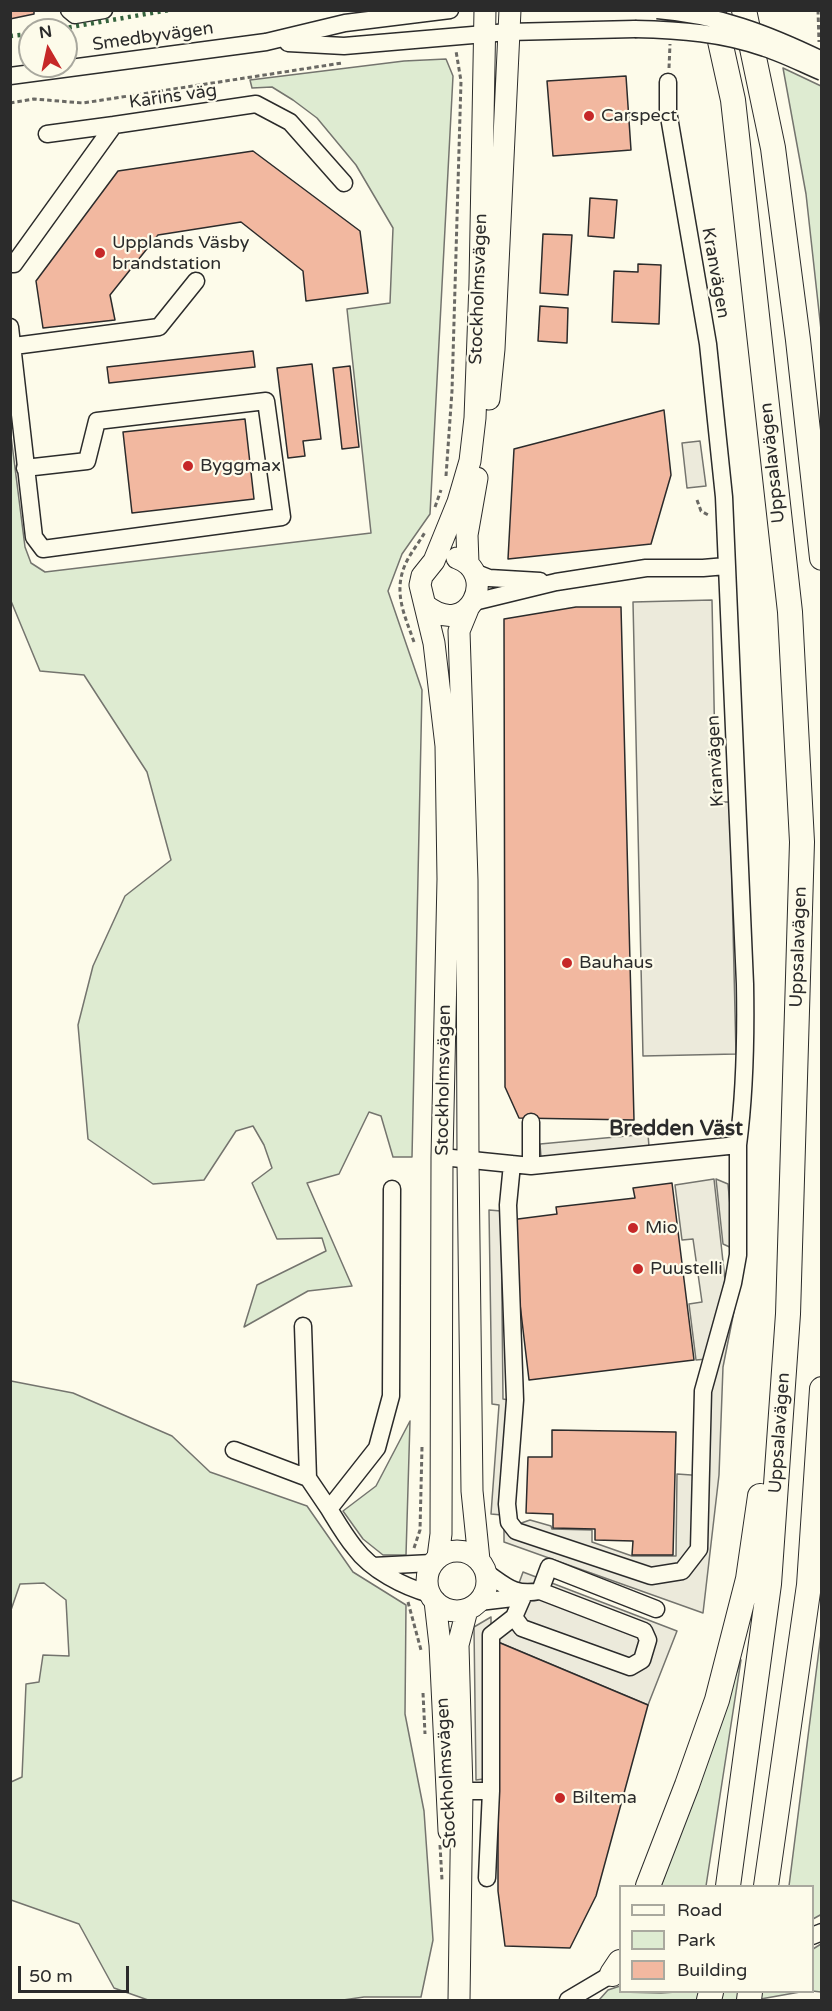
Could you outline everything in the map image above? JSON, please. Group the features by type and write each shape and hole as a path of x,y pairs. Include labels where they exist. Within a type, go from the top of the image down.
{"highway":[{"name":"Uppsalavägen","path":"713,10 733,100 790,612 802,842 788,1314 769,1584 728,1885"},
{"path":"744,10 773,148 798,340 822,558"},
{"path":"649,1885 717,1700 748,1579 758,1519 795,1048"},
{"path":"766,1885 809,1585 822,1389"}],"main road":[{"name":"Stockholmsvägen","path":"459,1953 448,1812 440,1646 427,1579 435,1560 441,1534 442,1157 448,879 446,746 434,643 420,585 422,576 434,561 458,502 470,461 475,418 485,10"},
{"name":"Stockholmsvägen","path":"459,2001 462,1791 458,1645 473,1606 487,1588 472,1491 467,880 459,631 471,605 477,584 471,568 467,535 488,413 494,349 510,10"},
{"path":"434,561 451,557 471,568"},
{"path":"425,605 435,613 445,616 453,616 471,605"},
{"path":"435,1560 452,1551 460,1551 474,1555 483,1567"},
{"path":"432,1598 448,1610 473,1606"}],"street":[{"path":"69,10 75,15 104,10"},
{"name":"Smedbyvägen","path":"10,76 266,42 345,23 450,10"},
{"path":"657,10 687,13 735,24 773,37 822,60"},
{"name":"Smedbyvägen","path":"266,42 344,46 508,32 683,30 731,38 767,48 822,72"},
{"name":"Kranvägen","path":"512,1164 508,1205 515,1400 507,1504 509,1522 516,1531 651,1576 682,1571 699,1549 703,1391 733,1283 738,1255 738,1145 743,1104 746,1039 724,497 708,344 668,111 668,82"},
{"name":"Karins väg","path":"10,264 14,264 114,125 256,104 290,122 344,183"},
{"path":"47,134 114,125"},
{"path":"14,346 159,327 196,281"},
{"path":"10,327 14,346 25,468 34,537 43,549 282,517 266,401 98,421 87,461 25,468"},
{"path":"471,605 556,582 646,567 726,566"},
{"path":"471,568 489,578 556,582"},
{"path":"531,1122 531,1166"},
{"path":"442,1157 531,1166 738,1145"},
{"path":"329,1509 377,1448 390,1395 392,1189"},
{"path":"303,1326 308,1478 356,1550 372,1566 432,1598"},
{"path":"234,1450 308,1478"},
{"path":"372,1566 435,1560"},
{"path":"483,1567 529,1595 644,1631 648,1640 642,1660 630,1667 522,1628 514,1617"},
{"path":"487,1878 491,1791 491,1635 514,1617 549,1567 656,1609"},
{"path":"473,1606 529,1595"},
{"path":"462,1791 491,1791"},
{"path":"568,2001 613,1972"},
{"path":"586,2001 613,1972"}],"path":[{"path":"818,10 819,40"},
{"path":"448,53 456,57"},
{"path":"10,103 34,99 83,103 346,62"},
{"path":"697,500 701,511 713,518"}],"green space":[{"path":"446,59 453,76 430,514 402,554 388,591 422,690 412,1157 393,1157 381,1116 369,1112 339,1174 307,1183 352,1286 308,1291 244,1327 257,1285 326,1251 322,1238 277,1239 252,1183 272,1168 264,1145 253,1126 236,1131 204,1180 153,1184 88,1139 78,1025 93,966 125,896 171,860 147,772 84,675 40,671 11,601 11,436 25,547 31,563 45,572 371,533 347,309 390,303 393,228 356,165 317,118 272,87 252,88 250,80 404,61"},
{"path":"783,68 821,86 821,330 806,194"},
{"path":"11,1381 73,1393 172,1436 210,1472 307,1506 353,1572 406,1605 405,1714 424,1811 433,1940 421,1997 364,1997 343,2000 148,2000 114,1988 79,1924 11,1900 11,1782 22,1777 26,1684 39,1682 43,1655 69,1656 66,1600 44,1583 20,1584 11,1610"},
{"path":"410,1421 406,1555 383,1555 363,1539 343,1511 376,1486"},
{"path":"821,1634 822,1914 814,1918 814,1885 789,1885"},
{"path":"741,1660 706,1885 661,1885"},
{"path":"821,1944 821,1992 814,1991 814,1948"},
{"path":"619,1986 619,1993 794,1993 755,2000 599,2000 608,1990"}],"shaded area":[{"path":"700,441 706,486 687,488 682,443"},
{"path":"712,600 716,802 730,802 736,1054 643,1056 633,602"},
{"path":"648,1134 649,1147 541,1157 540,1144"},
{"path":"714,1179 725,1280 707,1359 696,1360 689,1304 702,1302 693,1239 682,1240 675,1185"},
{"path":"716,1179 728,1184 734,1249 723,1244"},
{"path":"489,1210 501,1211 503,1399 509,1400 502,1515 491,1514 499,1405 492,1404"},
{"path":"737,1296 723,1367 719,1475 703,1613 504,1542 504,1529 530,1520 551,1526 552,1529 592,1530 592,1542 632,1556 676,1556 677,1474 706,1476 709,1386"},
{"path":"523,1572 677,1631 648,1705 498,1642"},
{"path":"491,1617 491,1778 476,1780 474,1627"}],"building":[{"path":"10,10 34,10 34,14 10,19"},
{"name":"Carspect","path":"626,76 631,150 553,156 547,81"},
{"name":"Upplands Väsby brandstation","path":"253,151 360,231 368,293 306,301 303,271 241,222 158,235 110,295 115,320 43,328 36,281 118,171"},
{"path":"590,198 617,200 614,238 588,236"},
{"path":"543,234 572,235 568,295 540,293"},
{"path":"638,264 661,265 659,324 612,322 614,271 638,272"},
{"path":"540,306 568,308 567,343 538,341"},
{"path":"253,351 255,367 109,383 107,367"},
{"path":"312,364 321,439 303,441 305,456 288,458 277,368"},
{"path":"350,366 359,447 342,449 333,368"},
{"path":"664,410 671,475 651,544 508,559 514,449"},
{"name":"Byggmax","path":"245,419 254,499 132,513 123,432"},
{"name":"Bauhaus","path":"576,607 621,607 634,1120 519,1118 505,1087 504,619"},
{"path":"672,1183 694,1360 529,1380 510,1220 557,1214 556,1207 635,1198 633,1188"},
{"path":"552,1430 676,1432 673,1555 632,1555 633,1541 595,1540 595,1529 553,1528 553,1514 526,1513 528,1457 552,1457"},
{"name":"Biltema","path":"498,1642 648,1705 596,1896 570,1948 505,1946 498,1891"}],"hedge":[{"path":"78,26 169,10"},
{"path":"10,36 18,35"}],"place":[{"name":"Carspect","path":"589,116"},
{"name":"Upplands Väsby brandstation","path":"100,253"},
{"name":"Byggmax","path":"188,466"},
{"name":"Bauhaus","path":"567,963"},
{"name":"Mio","path":"633,1228"},
{"name":"Puustelli","path":"638,1269"},
{"name":"Biltema","path":"560,1798"}],"district":[{"name":"Bredden Väst","path":"676,1129"}]}
